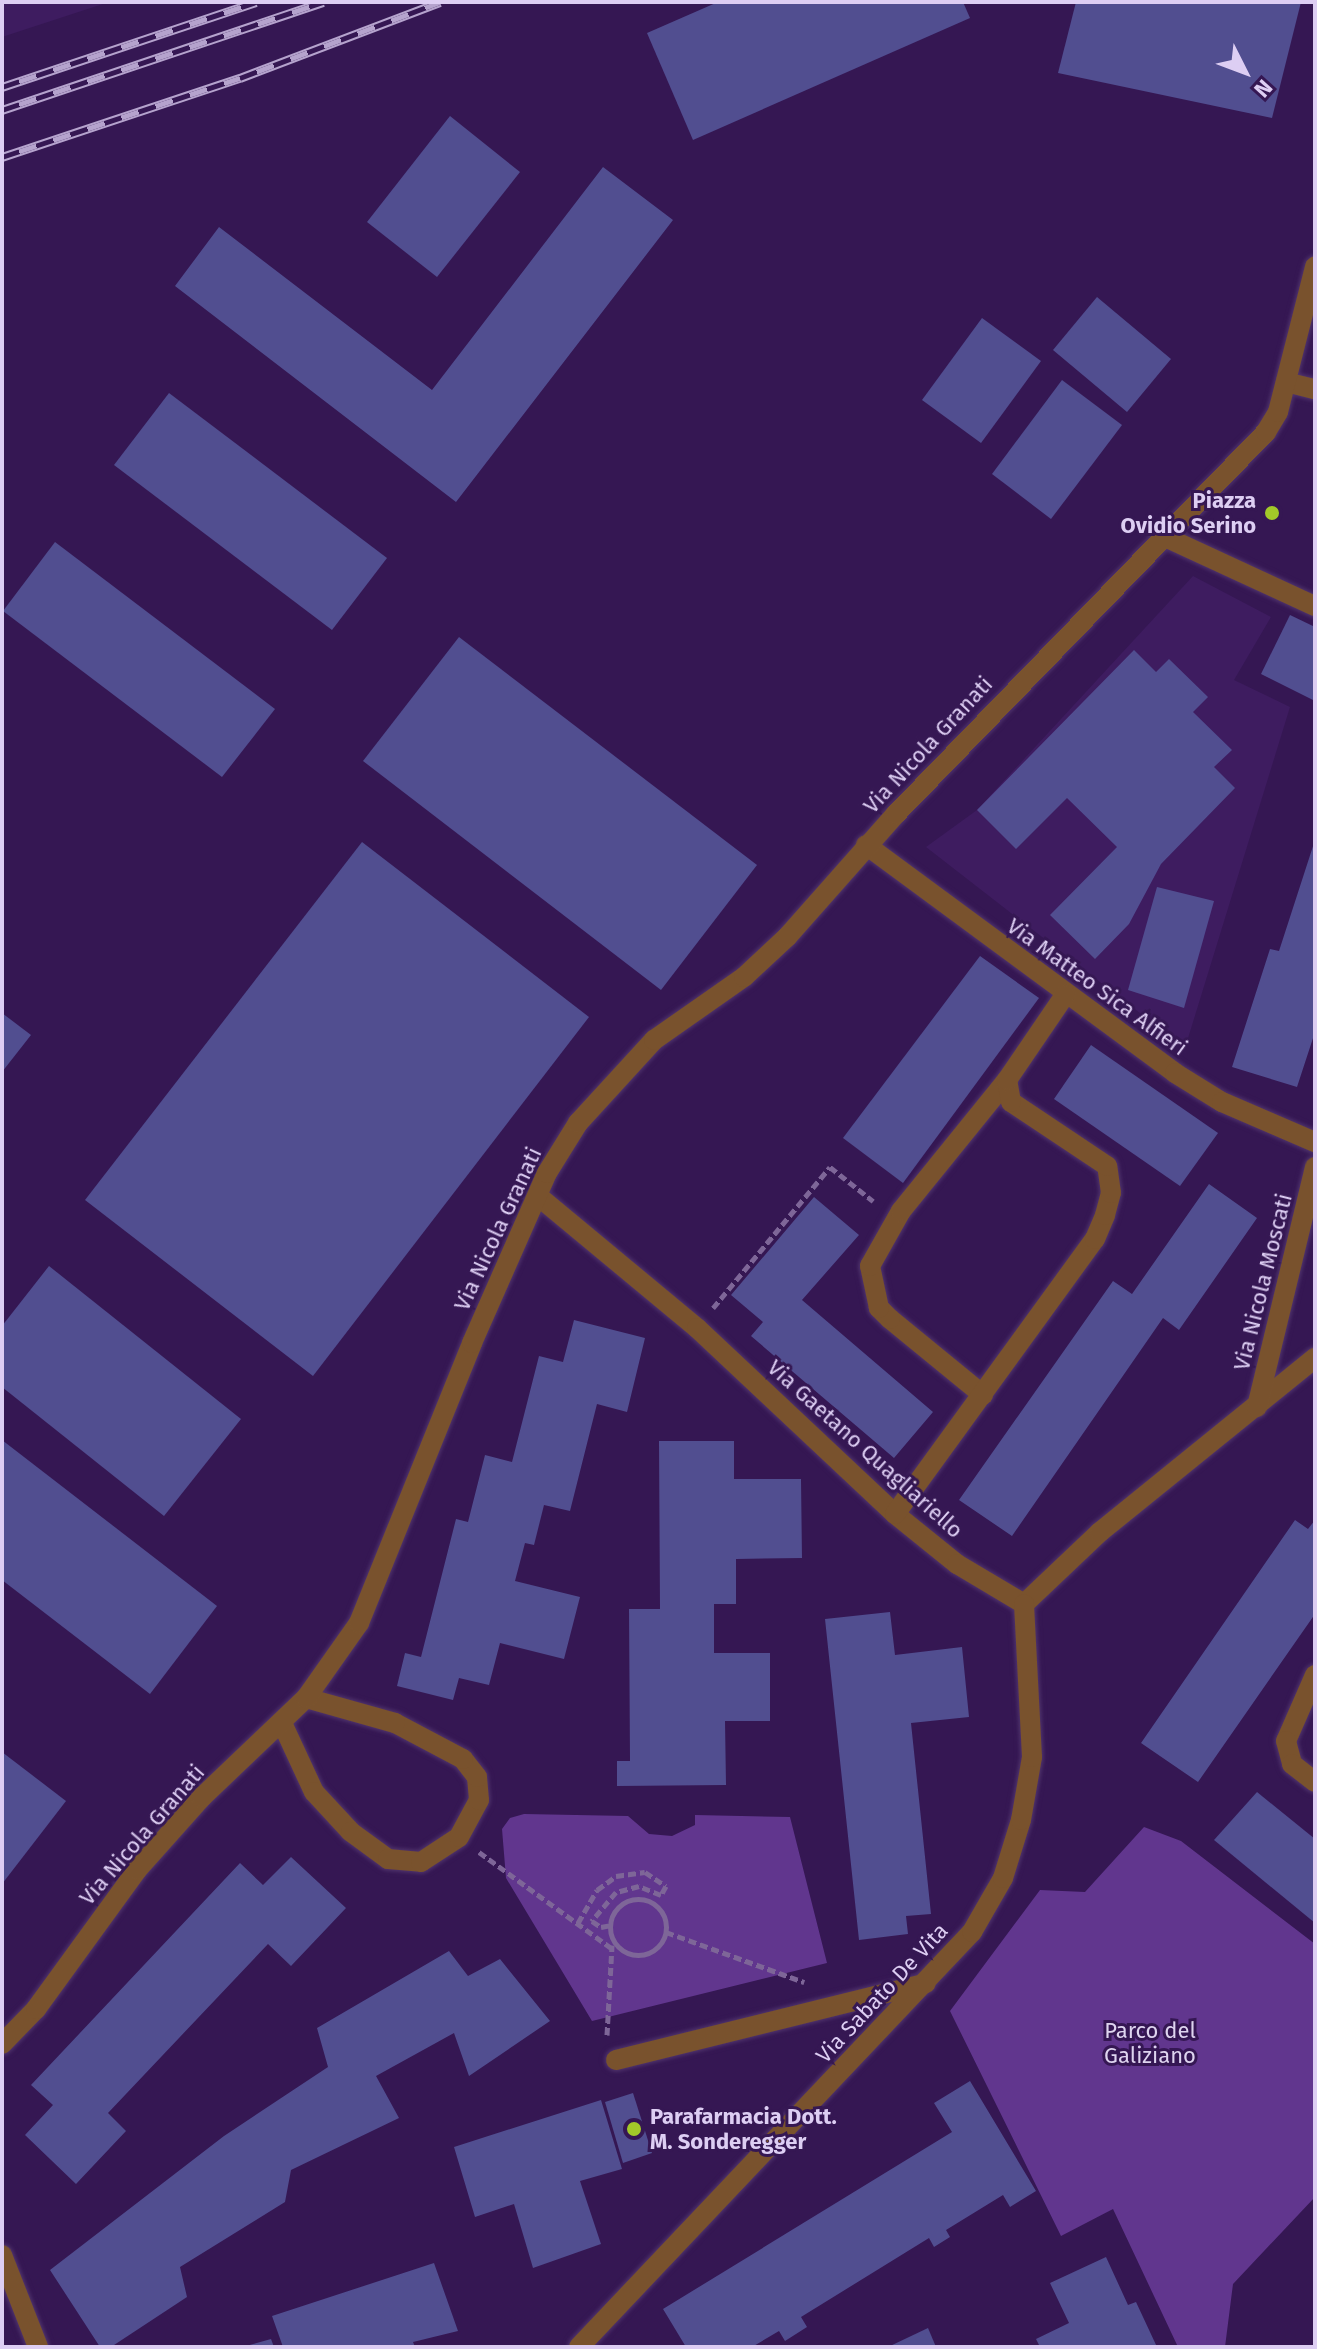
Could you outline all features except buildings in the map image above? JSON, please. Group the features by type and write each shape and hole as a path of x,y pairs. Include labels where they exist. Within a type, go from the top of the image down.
{"street":[{"name":"Via Nicola Granati","path":"2,2044 36,2009 137,1870 202,1797 306,1698 359,1623 538,1196 578,1123 654,1040 744,977 788,936 866,845 1161,535 1266,432 1286,382 1315,267"},
{"path":"1286,382 1315,389"},
{"path":"1161,535 1315,606"},
{"name":"Via Matteo Sica Alfieri","path":"866,845 1065,995 1222,1102 1315,1142"},
{"path":"983,1395 879,1308 870,1266 896,1219 1007,1080 1065,995"},
{"path":"895,1514 1095,1239 1111,1193 1107,1166 1011,1102 1007,1080"},
{"name":"Via Nicola Moscati","path":"1257,1407 1315,1167"},
{"name":"Via Gaetano Quagliariello","path":"538,1196 697,1328 895,1514 957,1564 1024,1604"},
{"path":"1024,1604 1100,1532 1315,1358"},
{"name":"Via Sabato De Vita","path":"591,2342 972,1932 1003,1878 1021,1820 1032,1757 1024,1604"},
{"path":"1315,1675 1286,1741 1292,1764 1315,1782"},
{"path":"282,1723 314,1792 351,1832 388,1859 421,1862 459,1837 479,1800 477,1777 463,1759 395,1723 306,1698"},
{"path":"616,2060 926,1983"},
{"path":"2,2255 38,2347"}],"path":[{"path":"697,1328 830,1167 896,1219"},
{"path":"459,1837 611,1948"},
{"path":"578,1923 597,1890 616,1876 645,1872 666,1886 661,1895 639,1886 616,1892 592,1921 601,1927 611,1925"},
{"path":"616,2060 605,2031 614,1941 611,1925 621,1906 639,1900 656,1906 666,1932 854,2000"},
{"path":"614,1941 626,1953 643,1955 658,1947 666,1932"}],"shaded area":[{"path":"2,2 109,2 2,37"},
{"path":"1193,576 1271,617 1234,680 1290,707 1185,1048 926,847 977,810"}],"green space":[{"path":"524,1814 628,1816 649,1834 672,1836 695,1825 695,1815 790,1817 827,1963 592,2021 506,1878 502,1829 510,1818"},
{"name":"Parco del Galiziano","path":"1144,1827 1181,1841 1315,1944 1315,2197 1233,2284 1225,2347 1178,2347 1113,2209 1061,2236 950,2011 1040,1890 1085,1892"}],"railway":[{"path":"2,87 256,2"},
{"path":"2,110 323,2"},
{"path":"2,157 240,78 440,2"}],"place":[{"name":"Piazza Ovidio Serino","path":"1272,513"},
{"name":"Parafarmacia Dott. M. Sonderegger","path":"634,2129"}]}
